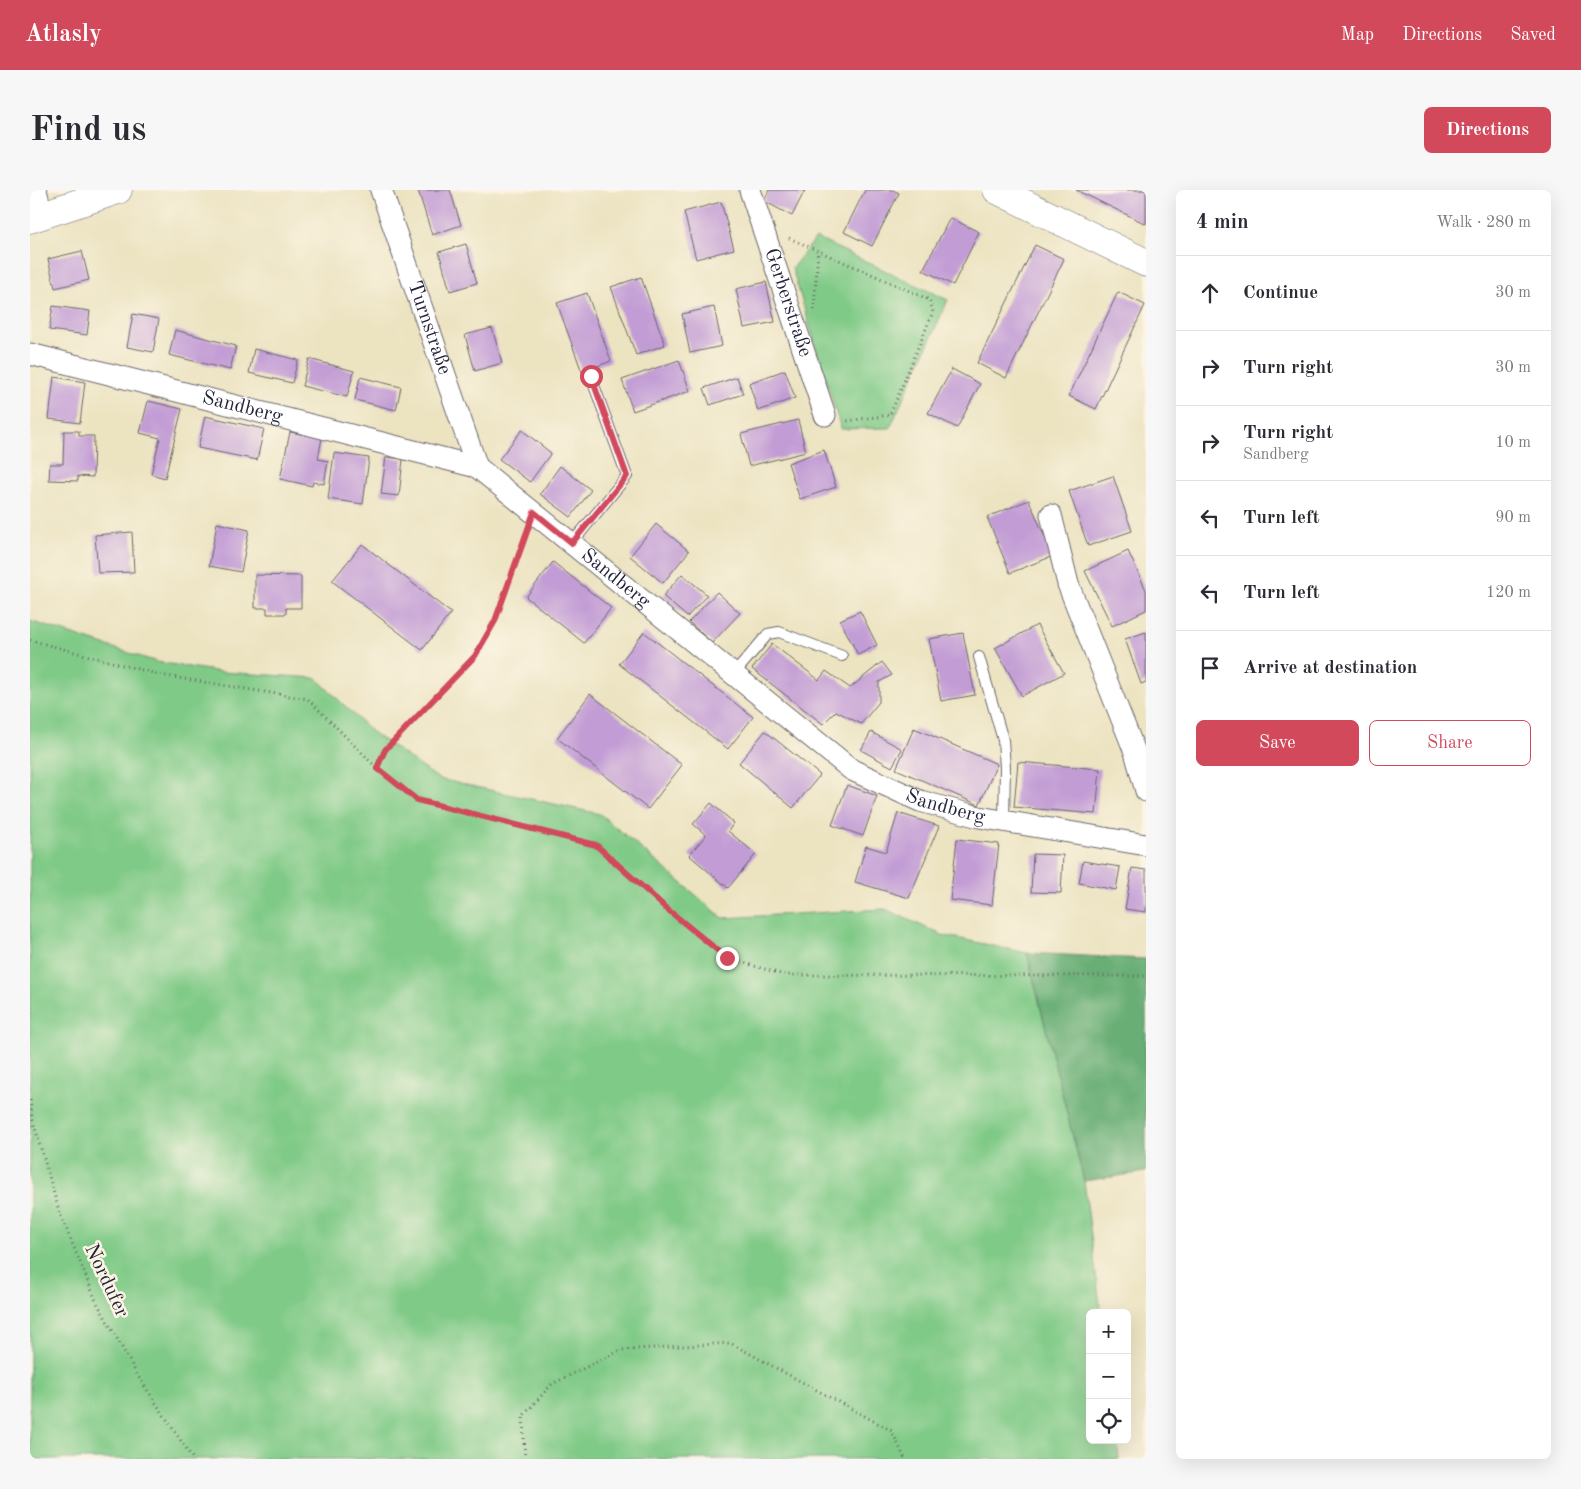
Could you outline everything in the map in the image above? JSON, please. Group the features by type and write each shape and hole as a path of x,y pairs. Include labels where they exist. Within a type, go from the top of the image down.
{"main road":[{"path":"36,208 118,190"},
{"path":"997,190 1146,263"}],"street":[{"name":"Turnstraße","path":"381,190 477,467"},
{"name":"Gerberstraße","path":"750,190 758,216 835,413"},
{"name":"Sandberg","path":"30,354 477,467 852,770 920,801 1004,821 1146,845"},
{"path":"1051,515 1068,584 1135,752 1146,791"}],"lane":[{"path":"572,543 627,476 591,376"},
{"path":"734,674 768,634 779,632 842,656"},
{"path":"979,657 1003,740 1005,766 1004,821"}],"path":[{"path":"758,216 778,233 930,300 933,312 890,415 847,421 835,413"},
{"path":"814,318 818,251"},
{"path":"377,768 385,750 475,656 495,621 534,512"},
{"path":"30,640 160,675 308,699 377,768 417,800 596,845 667,909 727,958 786,975 1146,976"},
{"name":"Nordufer","path":"30,1100 32,1117 59,1211 96,1301 138,1376 192,1459"},
{"path":"525,1459 523,1416 552,1384 621,1350 730,1343 892,1431 906,1459"}],"green space":[{"path":"816,238 948,300 890,428 841,429 792,268"},
{"path":"30,621 157,662 221,672 316,678 372,732 439,779 600,814 723,918 885,909 942,935 1027,953 1084,1181 1100,1309 1086,1309 1086,1444 1117,1444 1119,1459 30,1459"},
{"path":"1027,953 1146,959 1146,1172 1084,1181"}],"building":[{"path":"418,190 450,190 461,225 432,235"},
{"path":"769,190 805,190 792,216 764,201"},
{"path":"865,190 893,190 899,193 872,246 844,232"},
{"path":"1076,190 1146,190 1146,224"},
{"path":"721,202 734,249 696,259 684,212"},
{"path":"950,218 979,232 953,285 923,270"},
{"path":"466,244 477,283 450,291 439,252"},
{"path":"1035,245 1064,259 1006,378 977,363"},
{"path":"82,251 89,280 55,288 48,259"},
{"path":"641,277 665,345 636,355 611,287"},
{"path":"766,282 775,322 744,328 736,289"},
{"path":"1118,292 1145,305 1096,409 1069,396"},
{"path":"587,293 611,361 582,372 557,303"},
{"path":"53,306 90,311 87,335 49,330"},
{"path":"714,307 722,346 690,353 682,314"},
{"path":"133,314 159,319 153,352 127,347"},
{"path":"492,328 502,363 475,371 465,335"},
{"path":"175,330 236,346 230,370 169,355"},
{"path":"254,349 298,360 292,383 249,373"},
{"path":"309,359 354,371 347,397 302,386"},
{"path":"679,360 690,391 633,411 622,380"},
{"path":"952,369 980,384 957,428 928,413"},
{"path":"785,370 795,398 758,411 749,383"},
{"path":"54,377 85,382 80,423 49,419"},
{"path":"360,377 401,387 396,410 355,400"},
{"path":"737,377 743,394 710,405 704,388"},
{"path":"148,401 182,409 165,478 151,474 160,438 140,433"},
{"path":"205,416 264,429 257,460 198,448"},
{"path":"798,420 806,452 749,466 741,434"},
{"path":"522,430 551,453 530,482 499,459"},
{"path":"64,431 79,431 79,436 94,436 93,477 78,476 78,481 49,480 50,464 63,464"},
{"path":"290,432 322,438 318,459 328,461 324,484 313,482 312,486 280,479"},
{"path":"824,450 836,487 800,499 788,463"},
{"path":"334,453 369,458 363,504 328,499"},
{"path":"386,457 403,459 399,496 381,494"},
{"path":"560,466 591,490 571,517 540,494"},
{"path":"1113,476 1132,531 1088,546 1069,491"},
{"path":"1029,500 1053,556 1010,573 987,517"},
{"path":"217,523 249,530 241,572 209,566"},
{"path":"656,524 689,551 663,583 630,556"},
{"path":"132,532 134,572 98,573 95,535"},
{"path":"362,544 451,613 422,650 332,581"},
{"path":"1128,551 1146,590 1146,610 1112,626 1085,571"},
{"path":"553,562 611,608 584,643 526,597"},
{"path":"682,574 707,595 687,617 663,596"},
{"path":"255,575 301,576 301,608 286,608 286,614 267,614 267,608 255,608"},
{"path":"717,592 740,613 712,643 689,622"},
{"path":"860,611 877,645 858,655 840,620"},
{"path":"1037,625 1064,673 1022,696 995,648"},
{"path":"644,632 753,717 728,749 619,664"},
{"path":"1146,632 1146,682 1141,684 1125,639"},
{"path":"963,633 975,695 941,701 929,639"},
{"path":"772,644 819,680 826,671 850,688 882,662 892,675 879,682 879,702 861,724 836,711 823,724 752,669"},
{"path":"590,694 682,765 648,809 557,738"},
{"path":"914,728 997,764 979,805 896,769"},
{"path":"765,731 820,775 793,808 739,763"},
{"path":"871,732 902,749 892,767 861,750"},
{"path":"1018,762 1100,769 1096,814 1014,807"},
{"path":"847,785 877,796 863,836 832,825"},
{"path":"711,803 734,823 728,831 756,854 728,888 689,855 706,835 693,824"},
{"path":"898,813 939,826 909,898 855,882 866,846 886,852"},
{"path":"957,839 999,844 992,905 950,900"},
{"path":"1033,854 1063,855 1061,893 1031,892"},
{"path":"1083,861 1120,867 1116,890 1079,883"},
{"path":"1132,868 1146,870 1146,912 1125,909"}],"route":[{"path":"591,376 627,476 572,543 534,512 495,621 475,656 385,750 377,768 417,800 488,820 596,845 667,909 727,958"}]}
